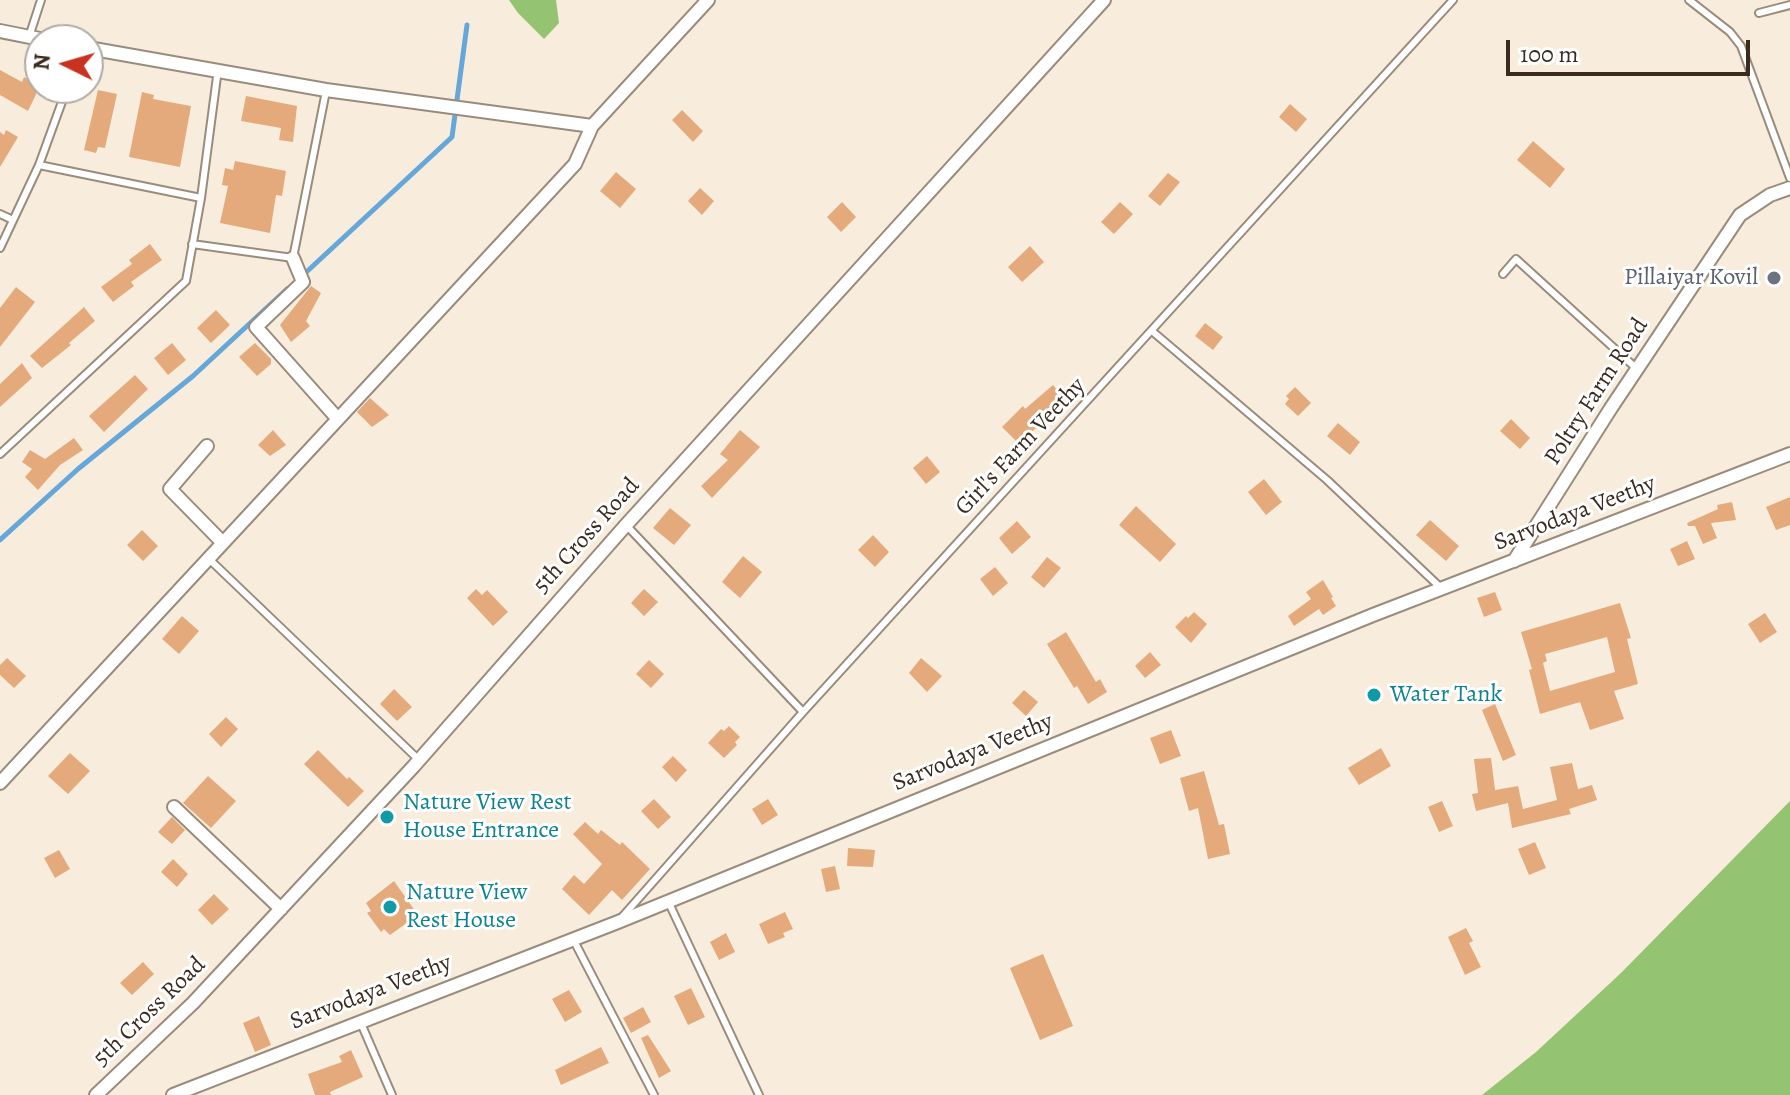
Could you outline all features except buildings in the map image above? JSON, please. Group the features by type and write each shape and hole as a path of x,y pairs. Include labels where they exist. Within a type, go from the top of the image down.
{"street":[{"path":"0,783 575,164 592,126 708,0"},
{"name":"5th Cross Road","path":"96,1095 193,1003 419,760 626,525 1104,0"},
{"path":"0,31 24,36"},
{"path":"104,51 326,90 592,126"},
{"name":"Poltry Farm Road","path":"1514,561 1740,215 1770,195 1790,188"},
{"path":"293,258 303,282 256,327 337,418"},
{"path":"207,446 170,489 222,542"},
{"name":"Sarvodaya Veethy","path":"173,1095 618,922 1182,691 1790,454"},
{"path":"174,807 281,909"}],"lane":[{"path":"33,24 41,0"},
{"name":"Girl's Farm Veethy","path":"618,922 803,712 1453,0"},
{"path":"1689,0 1730,32 1741,46 1790,178"},
{"path":"1759,13 1790,5"},
{"path":"0,454 186,281 201,198 218,69"},
{"path":"192,244 293,258 326,90"},
{"path":"0,248 39,165 61,104"},
{"path":"39,165 201,198"},
{"path":"0,214 13,220"},
{"path":"1503,274 1516,259 1637,369"},
{"path":"1152,331 1327,480 1442,589"},
{"path":"626,525 803,712"},
{"path":"208,557 419,760"},
{"path":"668,901 759,1095"},
{"path":"573,939 654,1095"},
{"path":"360,1021 392,1095"}],"green space":[{"path":"509,0 556,0 559,23 544,39"},
{"path":"1790,801 1790,1095 1482,1095 1536,1052 1621,973"}],"waterway":[{"path":"301,277 452,137 467,25"},
{"path":"0,540 78,469 193,376 287,289"}],"place":[{"name":"Pillaiyar Kovil","path":"1774,278"},
{"name":"Water Tank","path":"1374,695"},
{"name":"Nature View Rest House Entrance","path":"387,817"},
{"name":"Nature View Rest House","path":"390,907"}]}
